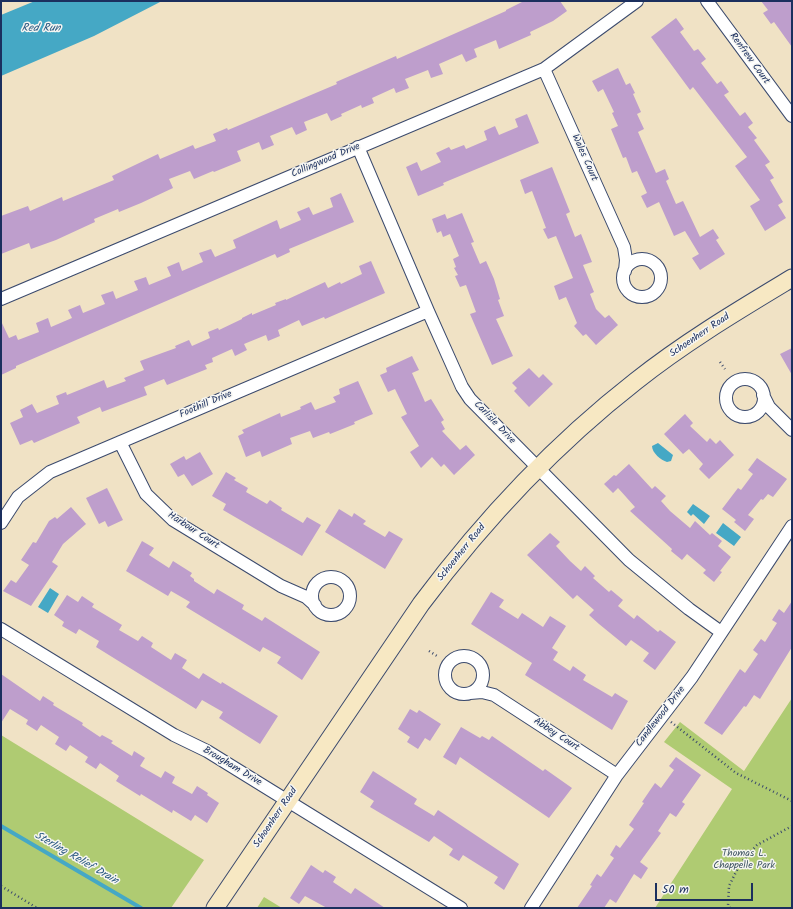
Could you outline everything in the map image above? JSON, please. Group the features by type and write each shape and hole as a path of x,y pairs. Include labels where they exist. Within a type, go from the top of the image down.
{"main road":[{"name":"Schoenherr Road","path":"215,908 390,648 442,576 492,516 538,468 600,410 636,381 723,319 792,278"}],"street":[{"name":"Collingwood Drive","path":"1,299 544,69 638,1"},
{"name":"Renfrew Court","path":"707,1 792,116"},
{"name":"Wales Court","path":"544,69 624,247 626,260 624,283 630,293 641,297 653,294 660,283 661,277 656,265 633,255 624,247"},
{"name":"Carlisle Drive","path":"358,147 428,311 462,387 470,399 629,560 689,610 721,632"},
{"path":"625,271 633,262 644,260"},
{"name":"Foothill Drive","path":"1,523 18,497 50,472 428,311"},
{"path":"777,416 766,412 758,412 747,417 735,414 727,405 726,394 733,383 746,379 757,384 769,407 792,430"},
{"path":"758,412 763,402 764,395"},
{"name":"Harbour Court","path":"120,442 146,494 173,520 281,586 306,597 323,613 335,614 345,608 350,597 346,585 335,578 328,577 307,589 295,592"},
{"name":"Candlewood Drive","path":"531,908 617,775 692,677 792,526"},
{"path":"315,605 312,594 317,583"},
{"name":"Brougham Drive","path":"1,629 174,735 207,751 288,800 461,908"},
{"name":"Abbey Court","path":"494,695 487,685 479,663 469,657 457,658 448,666 446,678 452,689 464,694 482,692 494,695 617,775"},
{"path":"470,693 480,685 483,674"}],"path":[{"path":"720,362 725,369"},
{"path":"429,651 437,656"},
{"path":"676,726 736,772 792,801"},
{"path":"730,908 728,906 729,886 740,864 757,845 792,826"},
{"path":"1,886 37,908"}],"green space":[{"name":"Thomas L. Chappelle Park","path":"792,698 792,908 655,908 732,789 664,742 680,722 744,771"},
{"path":"1,735 204,860 171,908 1,908"},
{"path":"264,897 282,908 257,908"}],"water":[{"name":"Red Run","path":"35,1 162,1 94,36 1,76 1,15"},
{"path":"658,443 673,455 671,461 667,462 655,454 652,446"},
{"path":"693,504 710,516 704,524 693,514 691,516 687,512"},
{"path":"723,523 741,537 734,546 716,533"},
{"path":"50,588 59,594 48,613 38,607"}],"building":[{"path":"524,1 560,1 567,11 553,21 530,32 531,35 499,49 496,40 474,49 477,57 466,62 462,54 439,64 443,74 431,78 428,70 405,79 409,88 396,93 394,88 372,98 374,103 362,108 361,105 341,114 342,116 331,121 327,113 304,122 307,130 296,135 292,127 270,136 274,145 262,150 259,142 237,151 241,161 194,179 190,171 169,179 173,188 141,203 119,212 118,209 94,219 95,222 56,240 31,249 29,243 1,254 1,216 28,206 30,211 62,197 63,201 114,180 112,176 158,154 160,159 193,145 195,149 216,141 213,134 227,128 228,130 337,84 336,82 396,56 397,59 506,11"},
{"path":"761,1 792,1 792,47 774,22 771,24 763,13 768,10"},
{"path":"676,18 684,29 680,32 694,51 698,49 706,59 701,63 717,84 721,81 729,92 724,95 740,116 745,112 753,123 748,127 757,138 754,140 770,162 765,165 774,178 770,180 783,202 778,205 786,218 765,231 750,206 760,200 735,166 747,157 693,87 690,90 651,37"},
{"path":"618,68 626,85 630,83 635,93 633,94 641,112 637,114 644,129 638,132 656,173 665,169 669,179 666,181 676,204 683,201 700,237 713,229 719,238 716,240 725,254 700,270 692,258 699,254 685,231 674,236 659,202 647,208 641,196 647,193 637,171 632,173 626,157 623,158 611,129 618,126 612,113 614,112 603,89 598,92 592,81"},
{"path":"527,114 539,143 443,183 444,185 418,196 406,167 417,162 421,171 441,162 436,153 449,147 451,150 464,145 466,149 487,140 484,131 495,126 499,135 518,127 515,119"},
{"path":"552,167 570,212 566,214 575,237 581,234 592,262 583,265 594,292 590,294 596,309 605,318 609,315 618,325 596,345 586,334 583,336 574,326 577,323 566,297 559,300 554,286 573,278 556,236 548,239 543,229 546,228 532,191 525,194 520,180"},
{"path":"341,193 354,222 289,249 290,252 277,258 275,254 16,366 16,368 1,375 1,321 9,338 16,335 18,340 39,332 36,323 48,318 51,327 72,318 68,310 80,305 83,313 105,304 101,295 113,291 116,299 138,290 134,281 146,277 149,285 171,276 167,267 179,262 182,271 203,262 199,253 211,249 215,257 236,248 233,240 277,220 280,229 301,220 297,212 309,207 313,215 333,207 330,198"},
{"path":"462,213 474,242 471,243 480,264 486,261 494,279 500,299 498,300 504,316 496,319 513,356 492,365 470,314 476,312 466,285 460,287 455,276 458,275 454,268 456,267 453,259 459,256 450,234 443,237 441,231 437,233 432,219 445,214 447,219"},
{"path":"371,261 385,293 325,319 324,317 302,326 299,320 278,330 280,336 268,341 266,335 244,344 247,350 235,356 232,349 212,358 213,362 205,365 207,369 167,385 164,379 144,387 147,395 102,412 100,407 77,417 80,423 34,443 32,440 20,445 10,423 23,417 20,410 32,404 37,413 59,404 56,396 66,392 67,395 104,380 107,388 126,381 124,378 144,370 140,361 176,348 175,346 189,340 192,346 210,338 208,332 218,328 219,330 252,313 252,315 276,305 275,303 286,300 325,282 328,288 340,282 341,284 362,274 359,266"},
{"path":"792,348 792,375 780,354"},
{"path":"412,356 419,370 412,373 425,402 431,399 444,420 441,422 445,429 442,431 460,450 466,445 475,455 454,475 444,464 441,467 432,457 421,468 410,452 419,446 401,417 407,414 395,389 388,392 380,375 387,372 386,368"},
{"path":"529,368 539,378 543,374 553,384 529,407 514,391 517,388 512,383"},
{"path":"358,381 373,414 354,422 355,424 330,434 329,432 313,438 310,431 290,438 292,444 262,457 260,451 246,457 238,436 244,433 242,430 280,413 281,417 301,409 300,407 311,402 315,410 336,402 333,397 340,394 339,389"},
{"path":"685,414 693,423 690,426 707,442 710,438 716,444 720,440 734,455 709,479 699,469 703,464 689,449 683,454 664,434"},
{"path":"200,452 213,474 192,486 184,474 178,477 170,464 184,456 186,460"},
{"path":"757,458 787,479 773,497 768,494 763,500 761,499 748,515 754,519 745,531 734,522 736,520 722,509 738,488 741,490 753,474 748,470"},
{"path":"629,464 652,489 655,486 666,496 661,501 690,528 695,521 710,535 712,533 722,541 718,546 731,557 720,571 722,572 714,582 703,573 706,570 687,554 682,560 671,551 672,549 630,511 635,507 618,488 613,493 604,484 614,475 616,476"},
{"path":"226,472 236,478 234,480 248,488 246,492 267,504 270,500 282,508 281,510 303,523 307,517 321,525 302,556 223,510 226,504 212,496"},
{"path":"107,488 123,520 108,527 105,521 99,524 86,498"},
{"path":"71,507 86,524 63,544 52,562 58,566 31,606 3,591 11,580 16,583 29,565 21,560 33,542 36,543 49,521 55,517 57,519"},
{"path":"339,509 352,517 354,513 366,521 363,524 385,537 389,531 403,539 385,569 325,532"},
{"path":"550,533 560,542 556,546 570,561 581,571 585,566 595,576 593,578 609,592 611,590 623,600 618,606 634,619 637,615 658,632 660,630 676,642 655,670 643,661 649,653 631,640 626,646 589,615 594,610 577,595 573,599 527,555"},
{"path":"142,541 154,548 149,555 169,568 173,561 192,573 190,576 194,579 194,581 214,594 217,589 244,605 242,609 262,621 265,617 320,652 302,680 277,663 281,657 263,647 260,652 186,607 190,602 171,591 168,596 126,571"},
{"path":"491,592 504,600 499,607 518,619 522,613 543,627 550,616 566,626 552,648 558,652 553,660 570,671 573,666 586,675 583,680 612,697 615,693 628,701 612,730 525,675 532,663 471,624"},
{"path":"67,595 78,602 82,596 94,604 92,607 122,625 119,630 138,641 142,636 153,643 151,647 171,660 175,653 187,660 182,668 199,679 203,673 221,684 222,682 278,716 260,744 219,718 223,712 202,700 196,709 96,647 99,641 79,629 76,634 62,626 64,622 54,615"},
{"path":"792,601 792,647 760,699 754,695 746,707 744,706 722,735 704,723 740,669 745,673 758,654 753,650 761,639 765,642 777,623 772,620 779,609 784,613"},
{"path":"1,674 40,701 43,696 54,703 53,705 83,723 82,725 100,737 102,735 113,741 111,743 132,756 134,751 145,758 140,766 161,778 165,771 175,777 172,783 192,794 197,786 208,793 207,795 219,803 207,823 195,815 191,821 173,810 172,813 141,794 140,796 116,781 119,776 100,763 96,769 85,762 88,757 70,745 66,751 55,744 59,737 41,725 37,731 26,724 28,720 10,709 1,723"},
{"path":"410,709 417,713 419,710 441,724 430,741 425,738 418,749 407,742 410,737 398,729"},
{"path":"461,727 480,738 482,736 489,740 492,736 543,771 545,769 572,788 549,818 460,757 456,765 443,757"},
{"path":"676,757 701,775 682,802 685,804 676,817 670,813 658,831 661,833 640,862 648,868 641,879 634,874 616,903 610,899 604,908 577,908 592,886 590,885 597,874 601,877 614,858 610,855 616,845 620,848 634,829 629,825 655,783 661,788 674,770 669,766"},
{"path":"373,771 417,799 414,804 434,816 438,810 519,864 504,890 494,883 498,877 463,855 459,861 449,855 453,849 434,836 429,842 370,807 374,801 360,792"},
{"path":"311,865 323,873 325,870 336,877 333,882 351,894 355,888 385,908 327,908 305,896 299,904 290,898"}],"waterway":[{"name":"Sterling Relief Drain","path":"1,826 141,908"}]}
